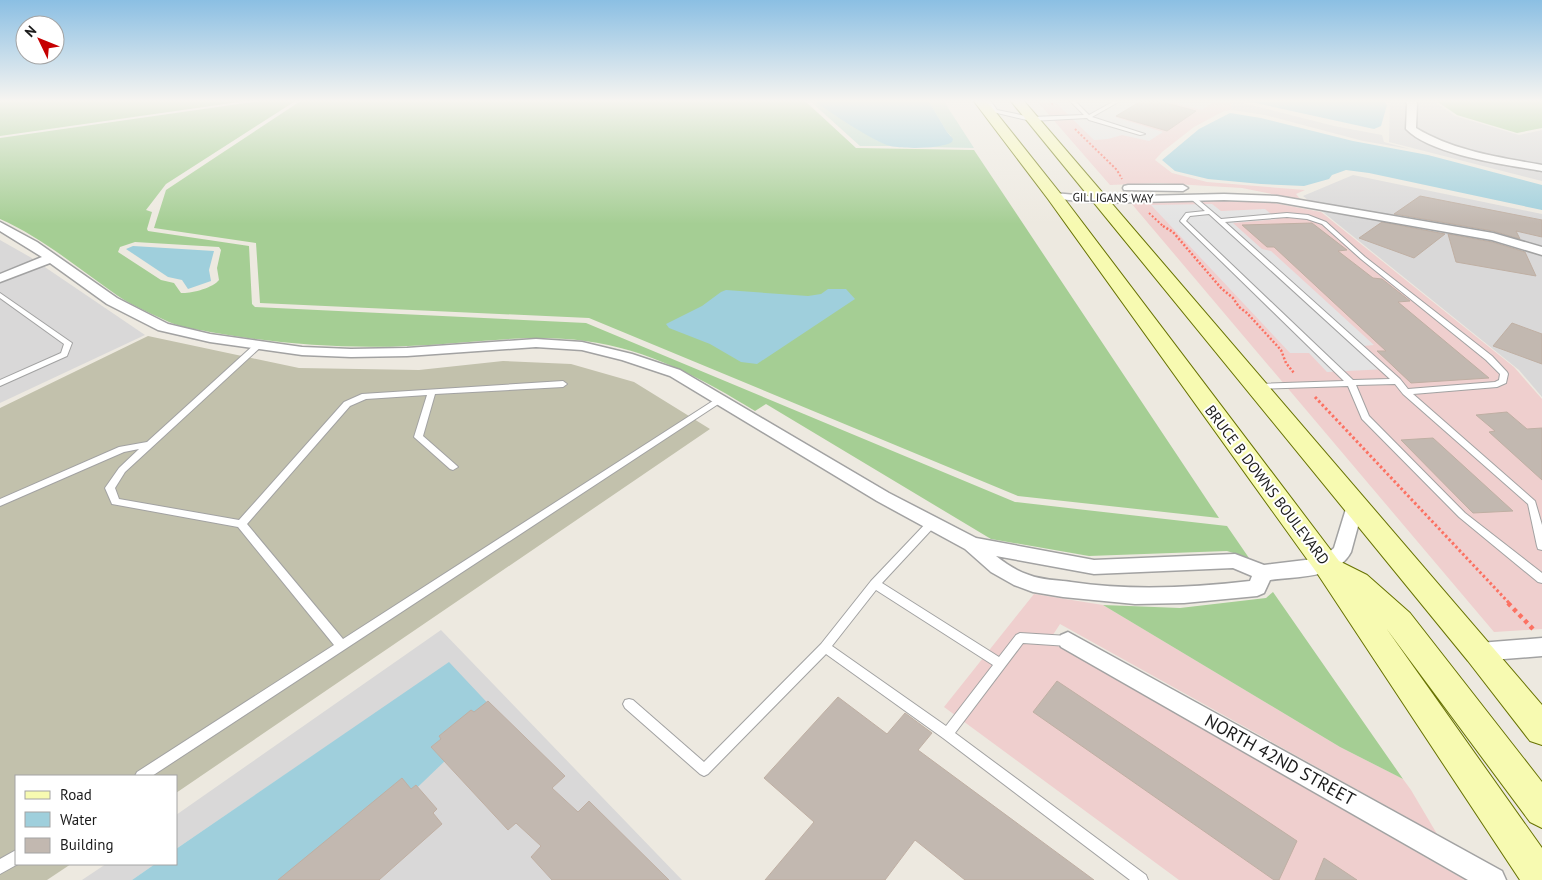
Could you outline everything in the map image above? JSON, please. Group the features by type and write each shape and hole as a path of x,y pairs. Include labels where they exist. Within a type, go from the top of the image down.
{"main road":[{"name":"BRUCE B DOWNS BOULEVARD","path":"1011,141 1054,196 1327,565 1542,880"},
{"path":"1050,141 1479,652 1542,730"},
{"path":"1327,565 1357,583 1400,622 1542,810"}],"street":[{"path":"1432,141 1440,145 1507,162 1542,168"},
{"name":"GILLIGANS WAY","path":"1054,196 1094,194 1128,188 1161,187 1245,191 1277,199 1493,237 1542,251"},
{"name":"GILLIGANS WAY","path":"1094,194 1138,199 1277,199"},
{"path":"0,226 33,244 112,301 163,328 210,338 302,351 351,353 407,352 536,343 582,346 627,357 675,373 931,524 972,544 1094,567 1234,561 1263,573 1327,565 1342,552 1354,504"},
{"path":"0,278 52,258"},
{"path":"972,544 991,563 1028,583 1092,594 1174,596 1257,588 1263,573"},
{"name":"NORTH 42ND STREET","path":"1068,640 1493,880"},
{"path":"1479,652 1539,640"}],"lane":[{"path":"1193,198 1406,392 1532,503 1542,546"},
{"path":"1210,212 1188,214 1183,221 1351,384 1365,417 1462,515 1542,579"},
{"path":"1220,221 1287,215 1308,217 1324,223 1363,258 1489,358 1504,374 1502,380 1497,384 1406,392"},
{"path":"0,295 68,343 64,354 0,383"},
{"path":"259,345 122,470 110,488 115,502 241,524 342,646"},
{"path":"1256,387 1397,382"},
{"path":"241,524 347,404 365,396 563,384"},
{"path":"432,392 418,437 453,467"},
{"path":"143,775 722,400"},
{"path":"0,503 122,449 149,445"},
{"path":"629,704 704,770 825,647 875,584 931,524"},
{"path":"875,584 1000,664"},
{"path":"947,734 1020,638 1068,640"},
{"path":"825,647 947,734 1141,880"},
{"path":"0,868 15,858"}],"path":[{"path":"1088,141 1117,170 1128,188"},
{"path":"1138,199 1154,219 1179,238 1221,288 1233,298 1239,307 1247,313 1281,350 1286,363 1304,385 1539,640"}],"shaded area":[{"path":"855,141 879,141 891,146 860,146"},
{"path":"947,141 970,141 974,148 923,147 944,145"},
{"path":"1072,141 1176,141 1155,160 1172,173 1207,182 1305,190 1296,194 1301,200 1242,188 1158,183 1110,185"},
{"path":"1363,141 1384,141 1410,149"},
{"path":"1542,141 1542,181 1389,142"},
{"path":"1353,175 1542,214 1542,397 1519,370 1303,196"},
{"path":"1226,200 1269,202 1321,212 1514,367 1542,399 1542,629 1494,632 1131,203"},
{"path":"1212,204 1221,211 1265,209 1277,219 1233,223 1262,249 1271,251 1374,345 1363,346 1387,369 1327,372 1309,353 1290,353 1151,205"},
{"path":"0,240 30,257 145,335 0,403"},
{"path":"148,336 299,368 419,370 503,361 571,364 634,382 710,429 178,792 178,775 15,775 15,865 70,865 47,880 0,880 0,408"},
{"path":"1034,594 1103,605 1340,747 1403,779 1437,834 1060,624 1049,641 1465,880 1179,880 944,707"},
{"path":"441,630 682,880 332,880 449,663 178,848 178,814"},
{"path":"104,865 154,865 132,880 82,880"}],"green space":[{"path":"0,141 233,141 166,184 146,210 152,212 147,229 148,231 249,246 252,304 255,307 586,323 1015,502 1227,526 1249,558 1227,551 1089,556 991,539 766,404 755,411 674,367 653,358 608,345 585,341 541,338 384,347 312,345 240,337 174,324 124,300 31,235 0,219","holes":["135,242 219,247 221,250 217,268 219,280 207,288 185,293 181,293 174,283 161,280 118,252 120,247"]},
{"path":"240,141 848,141 856,148 974,150 1219,518 1018,496 589,318 260,303 256,243 154,228 166,190"},
{"path":"1273,592 1403,779 1340,747 1103,605 1180,608 1266,598"}],"water":[{"path":"878,141 952,141 940,146 913,148 883,144"},
{"path":"1185,141 1353,141 1428,155 1542,185 1542,210 1369,173 1346,170 1332,175 1329,179 1304,186 1261,184 1208,179 1175,171 1162,160"},
{"path":"133,246 214,251 209,270 211,281 188,289 182,280 168,277 126,249"},
{"path":"828,289 846,289 855,299 757,364 741,362 710,344 669,328 666,324 702,306 726,290 808,296 821,294"},
{"path":"449,662 496,712 374,829 332,880 132,880 154,865 178,865 178,848"}],"building":[{"path":"1420,196 1542,220 1542,237 1516,231 1520,239 1493,231 1394,214"},
{"path":"1382,222 1445,234 1414,258 1359,238"},
{"path":"1312,223 1347,250 1338,251 1373,278 1382,279 1410,301 1398,302 1489,378 1411,383 1377,351 1386,351 1274,247 1267,247 1242,225"},
{"path":"1448,234 1492,242 1525,252 1536,276 1456,262"},
{"path":"1512,323 1542,334 1542,364 1493,346"},
{"path":"1507,412 1527,429 1542,428 1542,480 1489,432 1495,431 1476,415"},
{"path":"1433,438 1513,511 1473,513 1401,440"},
{"path":"1057,681 1297,841 1279,880 1274,880 1033,712"},
{"path":"838,697 887,734 905,713 932,733 918,750 1094,880 965,880 915,840 885,880 765,880 814,822 764,778"},
{"path":"488,701 565,776 552,788 578,812 589,801 669,880 552,880 531,857 541,846 516,823 508,830 431,747 441,739 439,736 471,710 474,712"},
{"path":"402,778 411,789 416,785 437,809 433,813 442,824 379,880 278,880"},
{"path":"1324,858 1357,880 1315,880"}]}
